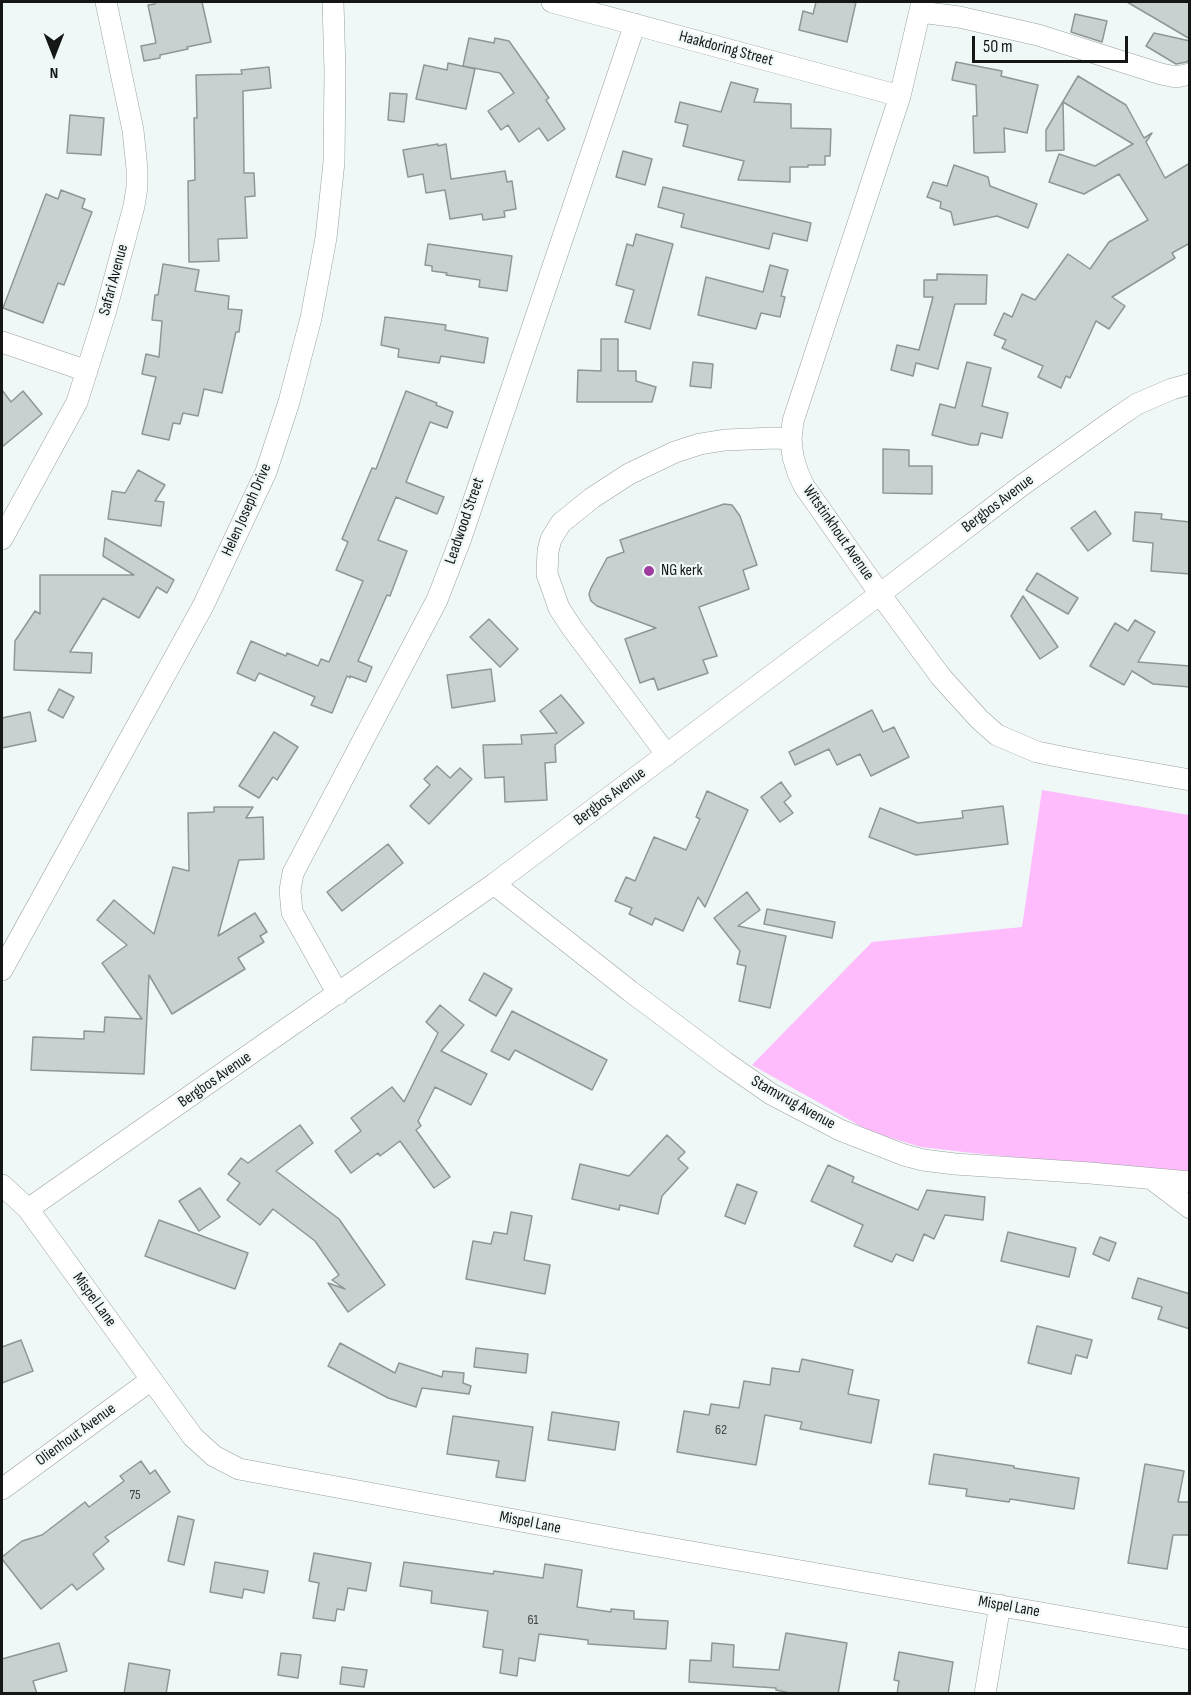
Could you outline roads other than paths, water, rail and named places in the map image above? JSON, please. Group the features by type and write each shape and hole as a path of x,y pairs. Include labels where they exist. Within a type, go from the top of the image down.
{"street":[{"name":"Safari Avenue","path":"2,539 77,402 106,310 134,206 137,169 133,130 106,2"},
{"name":"Helen Joseph Drive","path":"2,970 203,606 266,472 289,402 311,318 326,238 334,162 333,2"},
{"name":"Haakdoring Street","path":"552,2 900,96"},
{"path":"921,7 1038,35 1161,74 1176,77 1190,74"},
{"name":"Witstinkhout Avenue","path":"921,7 900,96 797,404 791,439 793,457 804,486 880,594 941,677 979,719 997,735 1036,752 1190,780"},
{"name":"Leadwood Street","path":"338,994 292,912 290,890 293,873 437,600 461,538 635,24"},
{"path":"2,342 87,371"},
{"name":"Bergbos Avenue","path":"28,1209 494,884 1021,486 1115,419 1137,404 1190,384"},
{"path":"667,755 559,608 547,574 551,539 561,523 592,498 629,474 675,452 700,444 725,440 791,439"},
{"name":"Stamvrug Avenue","path":"494,884 630,992 725,1062 771,1094 840,1130 922,1160 1190,1182"},
{"path":"1152,1179 1190,1208"},
{"name":"Mispel Lane","path":"2,1185 28,1209 193,1437 214,1456 239,1469 629,1541 1190,1639"},
{"name":"Olienhout Avenue","path":"2,1489 151,1380"},
{"path":"985,1694 1000,1605"}],"place":[{"name":"NG kerk","path":"649,571"}]}
